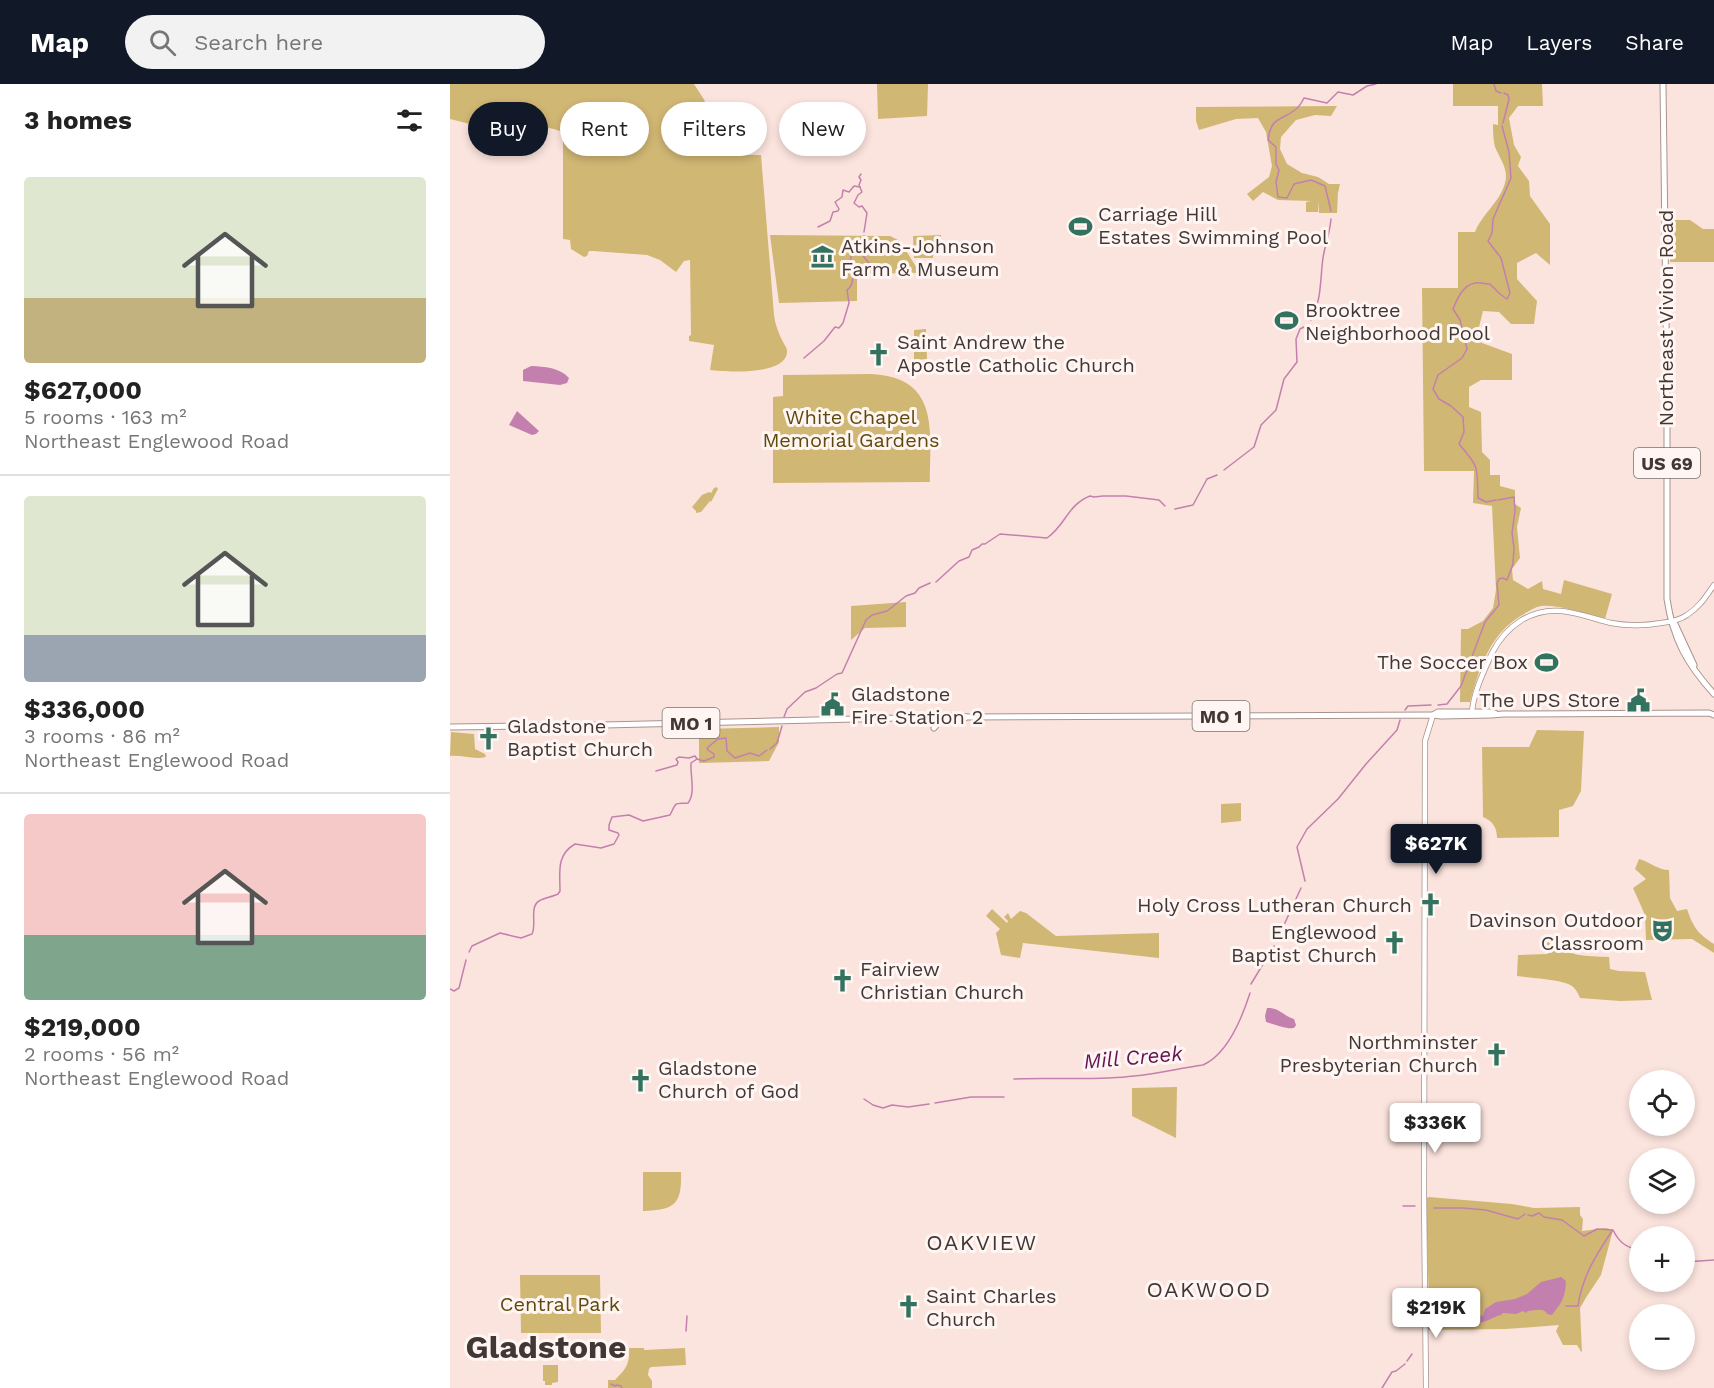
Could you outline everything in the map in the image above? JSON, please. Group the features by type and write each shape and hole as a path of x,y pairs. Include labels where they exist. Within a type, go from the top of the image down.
{"main road":[{"name":"Northeast Vivion Road","path":"1664,84 1667,599 1677,641 1698,676 1714,692"},
{"path":"1472,714 1479,684 1497,643 1512,626 1527,617 1541,612 1561,611 1610,622 1636,625 1672,620 1686,614 1705,597 1714,585"},
{"name":"MO 1","path":"1433,715 1438,712 1472,714 1713,713"},
{"name":"MO 1","path":"898,718 908,721 959,716 1441,716 1472,714"},
{"path":"1426,1388 1425,748 1426,735 1433,715"},
{"name":"MO 1","path":"451,726 643,724 909,716 960,720 966,717"},
{"path":"1430,722 1441,716"},
{"path":"921,720 933,727 946,720"}],"green space":[{"path":"450,84 694,84 704,102 661,102 661,156 761,156 774,315 787,349 785,359 778,365 755,371 710,370 714,345 689,341 691,335 690,260 684,261 676,272 660,260 647,255 589,251 584,257 571,249 570,240 563,239 563,156 649,156 649,102 560,102 560,131 548,128 548,102 468,102 468,124 450,119"},
{"path":"877,84 928,84 927,116 878,119"},
{"path":"1453,84 1542,84 1543,106 1518,106 1509,118 1514,145 1521,157 1518,166 1529,181 1530,196 1550,224 1550,265 1536,253 1517,263 1517,279 1537,301 1534,324 1511,324 1499,312 1483,311 1478,331 1482,343 1512,354 1512,380 1481,380 1469,387 1469,407 1481,412 1482,452 1490,460 1490,475 1500,475 1500,486 1515,490 1515,504 1521,508 1517,527 1520,558 1512,569 1513,580 1528,589 1542,581 1543,589 1561,594 1564,580 1612,594 1605,619 1556,606 1541,606 1512,622 1488,652 1470,702 1460,702 1461,629 1468,629 1483,621 1493,608 1496,590 1492,506 1473,503 1474,471 1424,471 1422,288 1458,288 1458,232 1475,232 1503,190 1506,174 1493,138 1493,124 1498,125 1498,106 1453,106"},
{"path":"1337,106 1331,116 1315,115 1296,120 1281,137 1280,149 1287,164 1302,173 1318,177 1329,184 1340,184 1337,213 1319,213 1318,201 1318,212 1306,212 1306,202 1311,201 1278,200 1263,192 1253,201 1247,194 1269,177 1272,166 1266,132 1258,118 1236,119 1199,130 1196,121 1196,107"},
{"path":"1669,220 1690,220 1703,229 1714,229 1714,262 1670,262"},
{"path":"770,235 890,236 900,241 920,273 857,274 857,301 779,303"},
{"path":"941,235 933,258 914,258 913,236"},
{"path":"926,329 927,359 914,360 914,330"},
{"name":"White Chapel Memorial Gardens","path":"871,374 893,377 909,385 920,396 930,426 930,482 773,483 773,397 783,396 783,375"},
{"path":"717,487 711,502 701,512 696,513 692,507 702,495 711,493"},
{"path":"906,602 906,627 865,628 851,640 851,606"},
{"path":"779,727 779,742 769,761 699,763 699,729"},
{"path":"1537,730 1584,731 1581,791 1573,806 1559,810 1559,837 1497,838 1494,825 1483,817 1482,747 1529,747"},
{"path":"451,732 474,734 475,749 485,754 486,757 450,756"},
{"path":"1241,803 1241,821 1221,823 1221,804"},
{"path":"1639,859 1661,869 1669,870 1670,898 1677,911 1687,909 1697,930 1714,944 1714,953 1692,939 1646,940 1645,915 1633,888 1646,879 1635,869"},
{"path":"992,909 1007,923 1004,917 1008,913 1011,919 1020,911 1026,913 1056,936 1159,933 1159,958 1023,943 1020,958 1001,955 996,933 1000,929 986,916"},
{"path":"1551,941 1571,953 1609,957 1610,969 1645,972 1652,1000 1620,1001 1580,998 1575,988 1568,984 1517,976 1518,955 1548,954 1547,943"},
{"path":"1177,1087 1176,1138 1132,1116 1132,1088"},
{"path":"643,1172 681,1172 680,1191 674,1203 663,1209 643,1211"},
{"path":"1426,1198 1534,1208 1580,1207 1580,1215 1583,1219 1582,1231 1606,1228 1613,1230 1601,1275 1580,1308 1582,1353 1577,1345 1563,1345 1556,1331 1559,1325 1506,1329 1427,1330 1429,1307"},
{"name":"Central Park","path":"520,1275 600,1275 601,1333 521,1333"},
{"path":"629,1348 644,1348 644,1350 685,1348 686,1365 651,1367 648,1375 652,1381 652,1388 608,1388 608,1380 615,1380 626,1366"},
{"path":"543,1365 558,1365 558,1382 545,1385"}],"shaded area":[{"path":"531,366 547,367 569,378 567,383 560,385 523,381 523,370"},
{"path":"517,411 539,431 536,434 532,435 509,425"},
{"path":"1267,1008 1294,1019 1295,1027 1288,1028 1266,1022"},
{"path":"1561,1277 1566,1281 1565,1292 1561,1303 1552,1315 1542,1310 1526,1313 1523,1311 1516,1314 1503,1313 1483,1322 1470,1324 1462,1322 1461,1319 1467,1319 1475,1314 1483,1316 1485,1309 1496,1302 1515,1299 1527,1294 1541,1282"}],"waterway":[{"path":"1331,211 1325,186 1311,180 1294,184 1287,198 1278,197 1276,182 1279,170 1276,164 1276,147 1268,140 1271,127 1277,120 1296,109 1304,98 1327,103 1338,92 1353,95 1367,86 1376,84"},
{"name":"Mill Creek","path":"1494,84 1496,91 1501,93"},
{"name":"Mill Creek","path":"1503,123 1509,99 1504,93"},
{"name":"Mill Creek","path":"1496,500 1486,502 1478,498 1476,468 1459,444 1464,432 1463,417 1439,399 1433,389 1438,375 1462,358 1467,349 1460,320 1453,309 1464,289 1471,284 1480,283 1490,284 1507,299 1510,293 1501,258 1488,241 1492,233 1493,219 1511,178 1509,152 1502,126"},
{"path":"861,174 859,185 862,192 854,203 859,207 862,206 867,213 864,232"},
{"path":"818,227 830,221 833,212 838,211 835,202 842,197 843,190 849,192 854,186 860,187"},
{"path":"1311,320 1319,297 1323,258 1331,219"},
{"path":"804,358 824,341 835,327 839,328 843,323 849,303 847,290 852,284 854,270 850,266 852,246 856,240 863,240 864,236"},
{"path":"863,241 862,253 869,263"},
{"path":"1224,470 1254,447 1261,425 1276,410 1284,379 1297,362 1296,339 1300,329 1308,325"},
{"path":"1175,509 1193,505 1207,479 1217,475"},
{"path":"936,582 959,561 969,557 972,550 1000,534 1047,538 1076,505 1090,496 1126,496 1159,500 1165,506"},
{"name":"Mill Creek","path":"1438,705 1447,704 1461,686 1485,622 1499,605 1497,583 1499,579 1507,580 1513,564 1514,497 1498,500"},
{"path":"784,717 787,709 805,692 842,673 866,620 872,615 887,611 906,596 930,583"},
{"name":"Mill Creek","path":"1405,710 1408,706 1431,705"},
{"name":"Mill Creek","path":"1305,881 1297,847 1307,829 1338,799 1397,730 1400,720"},
{"path":"770,749 777,743 782,726"},
{"path":"469,952 472,946 500,933 521,938 532,934 534,907 541,900 558,894 560,891 560,864 565,853 575,844 601,848 614,844 619,835 609,830 612,817 629,815 643,821 670,815 676,804 688,803 692,789 691,763 697,759 704,761 714,757 714,754 707,748 718,739 726,738 727,751 735,758 750,753 759,756 767,750"},
{"path":"656,771 677,765 676,759 679,757 695,756 697,759"},
{"name":"Mill Creek","path":"1277,940 1301,888"},
{"name":"Mill Creek","path":"1251,984 1274,946"},
{"path":"450,989 454,991 459,988 466,960"},
{"name":"Mill Creek","path":"1014,1079 1119,1077 1203,1065 1212,1060 1227,1044 1243,1013 1250,993"},
{"name":"Mill Creek","path":"935,1103 971,1097 1004,1097"},
{"name":"Mill Creek","path":"864,1099 883,1108 892,1105 908,1107 929,1104"},
{"path":"1403,1206 1415,1206"},
{"path":"1434,1208 1486,1210 1518,1219 1525,1214"},
{"path":"1528,1215 1539,1213 1544,1217 1562,1220 1584,1236 1597,1229 1613,1230 1618,1238 1629,1247"},
{"path":"1566,1306 1578,1306 1586,1276 1612,1231"},
{"path":"1695,1261 1714,1260"},
{"path":"686,1331 687,1316"},
{"path":"1437,1326 1459,1317 1461,1319"},
{"path":"1407,1361 1412,1354"},
{"path":"1382,1388 1392,1372 1405,1364"},
{"path":"611,1384 622,1388"}],"place":[{"name":"Carriage Hill Estates Swimming Pool","path":"1080,226"},
{"name":"Atkins-Johnson Farm & Museum","path":"823,257"},
{"name":"Brooktree Neighborhood Pool","path":"1287,321"},
{"name":"Saint Andrew the Apostle Catholic Church","path":"879,354"},
{"name":"The Soccer Box","path":"1546,662"},
{"name":"The UPS Store","path":"1638,700"},
{"name":"Gladstone Fire Station 2","path":"833,705"},
{"name":"Gladstone Baptist Church","path":"489,738"},
{"name":"Holy Cross Lutheran Church","path":"1430,905"},
{"name":"Davinson Outdoor Classroom","path":"1662,931"},
{"name":"Englewood Baptist Church","path":"1395,943"},
{"name":"Fairview Christian Church","path":"842,980"},
{"name":"Northminster Presbyterian Church","path":"1496,1054"},
{"name":"Gladstone Church of God","path":"640,1080"},
{"name":"Saint Charles Church","path":"908,1307"}],"district":[{"name":"OAKVIEW","path":"982,1242"},
{"name":"OAKWOOD","path":"1209,1289"},
{"name":"Gladstone","path":"546,1347"}]}
